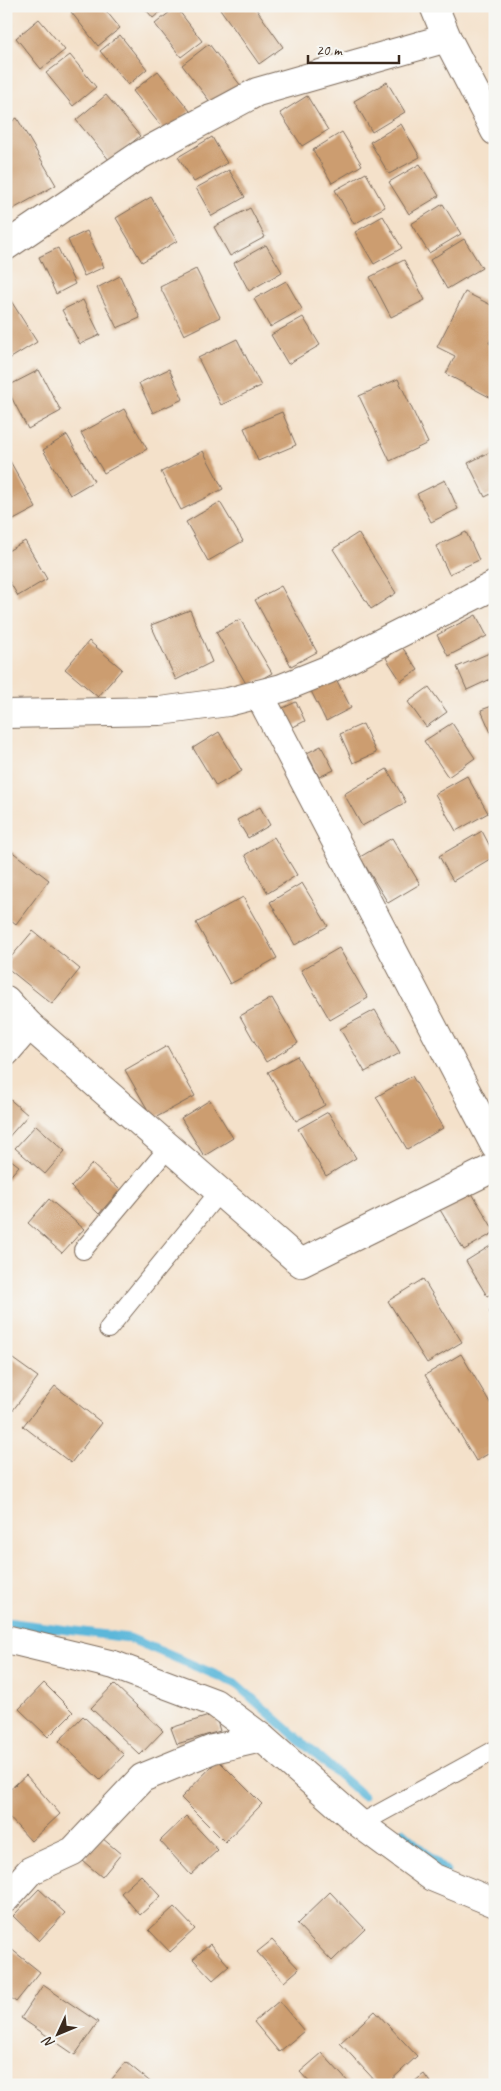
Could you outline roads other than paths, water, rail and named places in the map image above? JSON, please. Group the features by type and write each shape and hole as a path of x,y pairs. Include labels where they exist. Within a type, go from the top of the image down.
{"street":[{"path":"434,6 447,38 495,130"},
{"path":"6,246 140,155 257,92 447,38"},
{"path":"6,714 160,711 228,702 282,688 327,670 495,585"},
{"path":"259,694 495,1146"},
{"path":"6,1000 29,1025 301,1263 495,1167"},
{"path":"6,1052 29,1025"},
{"path":"6,1639 114,1665 215,1704 262,1738 360,1824 432,1877 495,1903"},
{"path":"6,1898 30,1871 73,1851 142,1778 212,1749 262,1738"}],"lane":[{"path":"83,1250 169,1147"},
{"path":"108,1329 220,1192"},
{"path":"360,1824 495,1750"}],"waterway":[{"path":"6,1622 129,1638 235,1683 363,1796"},
{"path":"402,1832 446,1871"}]}
